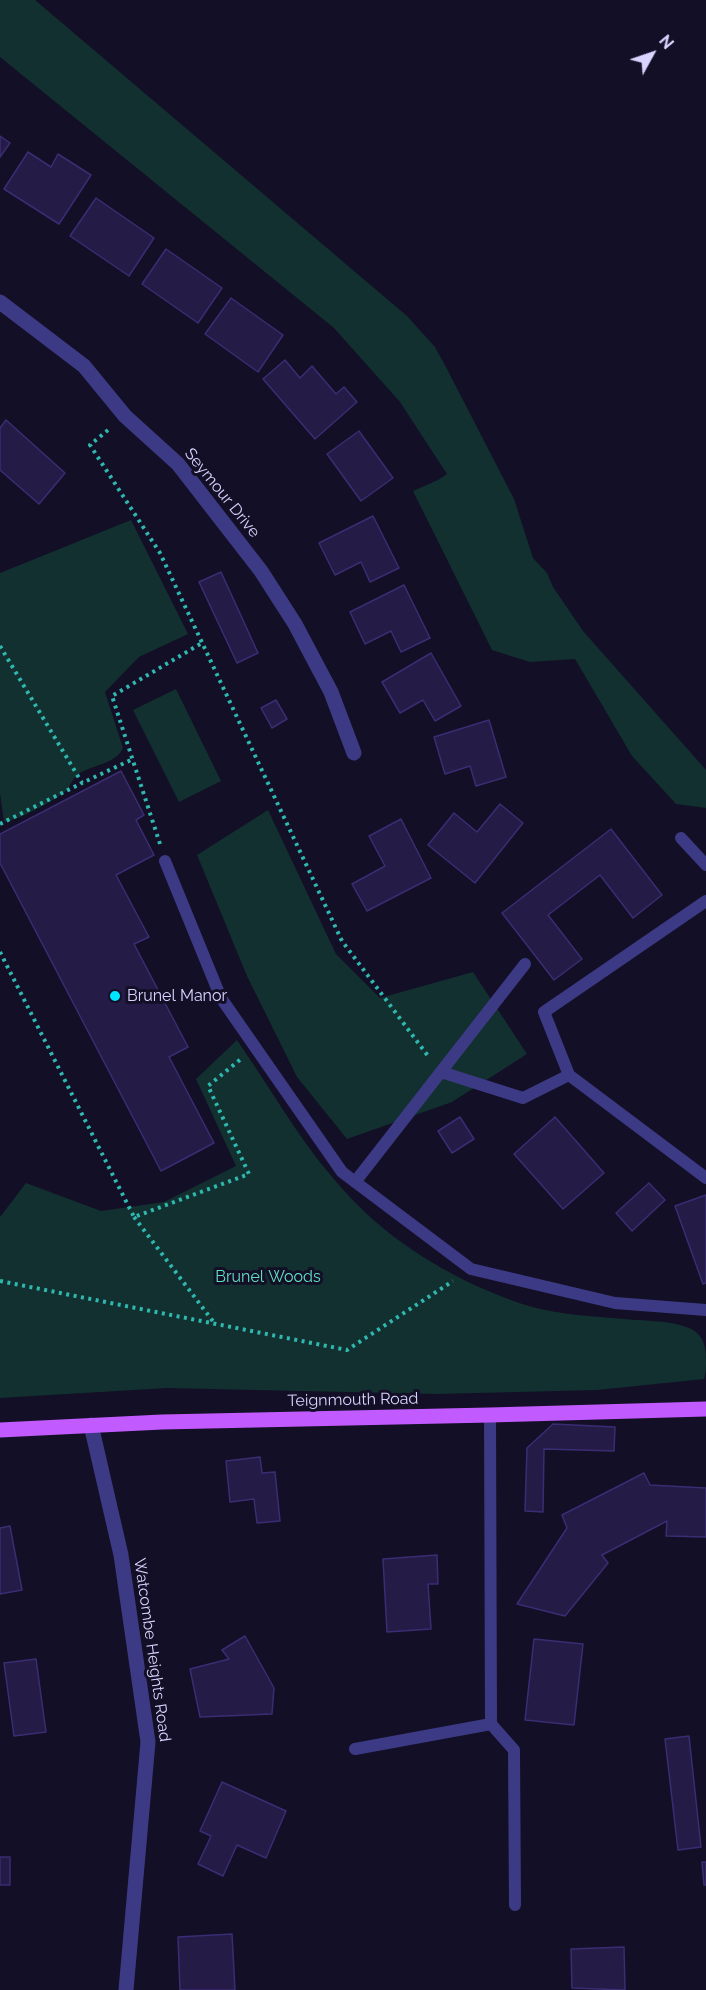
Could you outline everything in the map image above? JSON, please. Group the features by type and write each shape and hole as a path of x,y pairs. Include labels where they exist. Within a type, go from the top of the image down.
{"main road":[{"name":"Teignmouth Road","path":"0,1430 162,1422 706,1408"}],"street":[{"name":"Seymour Drive","path":"0,302 84,366 125,416 178,464 261,571 295,624 331,692 354,753"},
{"name":"Watcombe Heights Road","path":"91,1425 121,1555 148,1742 126,1990"}],"lane":[{"path":"681,838 706,866"},
{"path":"165,861 221,998 342,1172 471,1269 615,1303 706,1310"},
{"path":"706,901 544,1012 569,1075 706,1178"},
{"path":"355,1182 525,964"},
{"path":"441,1072 523,1098 569,1075"},
{"path":"490,1415 491,1724 514,1750 515,1905"},
{"path":"355,1749 491,1724"}],"path":[{"path":"125,416 90,445 160,553 342,941 441,1072"},
{"path":"165,861 112,696 202,643"},
{"path":"0,645 82,783"},
{"path":"0,824 132,759"},
{"path":"0,952 134,1217 215,1324"},
{"path":"134,1217 249,1174 208,1086 255,1048"},
{"path":"0,1281 347,1350 471,1269"}],"green space":[{"path":"0,0 35,0 407,316 435,347 514,499 533,558 547,573 553,587 583,631 706,770 706,808 676,804 632,756 575,659 530,662 492,650 413,491 447,474 400,402 334,328 0,57"},
{"path":"131,520 188,634 139,657 105,692 123,748 120,753 78,775 66,791 54,799 26,814 4,822 0,793 0,573"},
{"path":"176,689 221,781 179,802 133,710"},
{"path":"268,810 336,954 380,998 473,972 527,1054 452,1102 347,1139 297,1077 247,976 197,855"},
{"name":"Brunel Woods","path":"237,1040 320,1162 352,1199 394,1237 442,1268 519,1303 562,1313 662,1322 689,1328 698,1334 705,1346 706,1373 704,1379 597,1390 437,1394 167,1388 0,1398 0,1217 26,1183 101,1211 164,1202 236,1166 196,1079"}],"building":[{"path":"0,136 10,143 0,157"},
{"path":"28,152 51,167 58,154 91,175 59,224 4,189"},
{"path":"96,198 154,238 129,276 70,236"},
{"path":"166,249 222,288 198,323 142,284"},
{"path":"231,298 283,335 258,372 205,334"},
{"path":"285,360 300,378 312,366 336,394 344,387 357,402 315,439 263,379"},
{"path":"6,420 65,473 39,504 0,470 0,428"},
{"path":"359,431 393,478 361,501 327,454"},
{"path":"373,516 399,568 370,582 361,562 335,575 319,543"},
{"path":"221,572 258,653 237,663 199,582"},
{"path":"404,585 430,638 401,652 391,631 365,644 350,612"},
{"path":"431,653 461,706 435,721 423,700 400,713 382,682"},
{"path":"276,700 287,719 272,728 261,708"},
{"path":"489,720 506,777 476,786 470,766 445,774 434,737"},
{"name":"Brunel Manor","path":"121,771 144,815 136,820 154,855 116,875 149,937 134,944 188,1047 169,1057 214,1143 161,1171 0,863 0,834"},
{"path":"500,804 523,823 475,883 428,845 454,813 477,832"},
{"path":"401,819 431,878 367,911 352,884 385,866 369,836"},
{"path":"611,829 662,895 633,918 600,875 548,915 582,959 554,980 502,913"},
{"path":"460,1117 474,1139 452,1153 438,1131"},
{"path":"555,1117 604,1173 563,1209 514,1154"},
{"path":"649,1183 665,1200 632,1231 616,1213"},
{"path":"706,1195 706,1283 703,1284 675,1206"},
{"path":"553,1424 615,1427 614,1451 544,1449 543,1512 525,1511 527,1448"},
{"path":"260,1457 262,1473 275,1472 280,1521 257,1523 254,1499 230,1502 226,1461"},
{"path":"644,1473 650,1485 706,1488 706,1537 666,1536 667,1521 602,1555 608,1563 565,1616 517,1604 567,1528 562,1515"},
{"path":"10,1526 22,1590 0,1594 0,1528"},
{"path":"437,1555 438,1584 428,1584 431,1629 387,1632 383,1559"},
{"path":"245,1636 274,1688 272,1714 200,1717 190,1669 229,1659 222,1650"},
{"path":"534,1639 583,1644 574,1725 525,1720"},
{"path":"36,1659 46,1732 14,1736 4,1663"},
{"path":"689,1736 701,1847 678,1850 665,1739"},
{"path":"222,1782 286,1811 266,1858 237,1845 223,1876 198,1864 211,1836 200,1831"},
{"path":"0,1857 10,1857 10,1885 0,1885"},
{"path":"702,1862 706,1862 706,1885 704,1885"},
{"path":"232,1934 235,1990 180,1990 178,1937"},
{"path":"624,1947 625,1990 572,1988 571,1949"}],"place":[{"name":"Brunel Manor","path":"115,996"}]}
